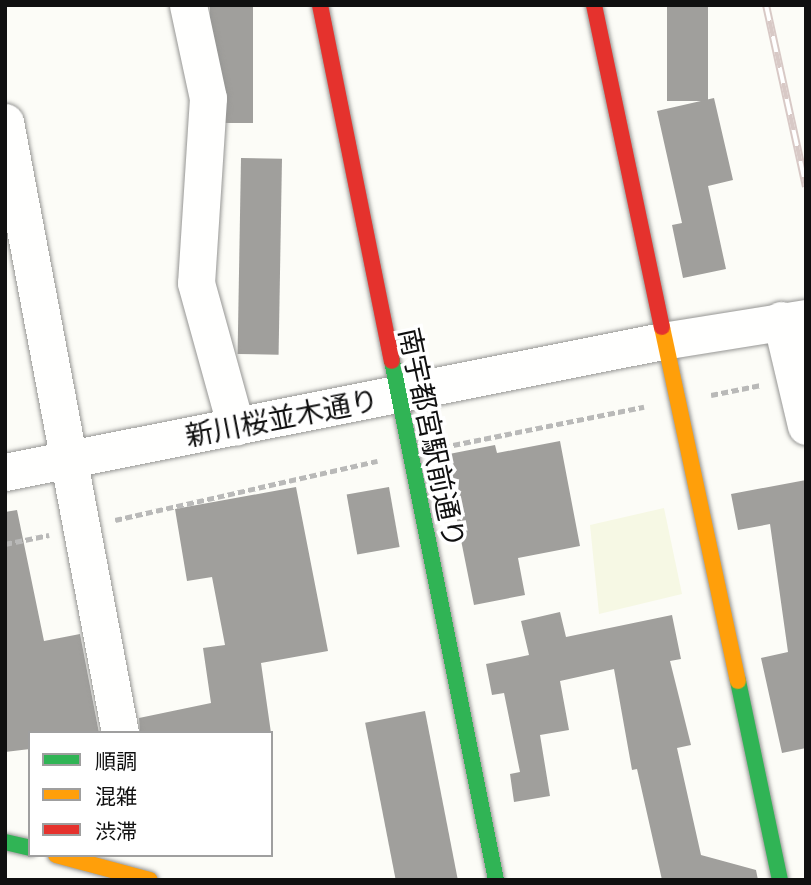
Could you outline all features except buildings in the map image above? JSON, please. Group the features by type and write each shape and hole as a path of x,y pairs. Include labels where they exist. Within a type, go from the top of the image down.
{"street":[{"path":"188,5 208,98 196,283 236,427"},
{"name":"南宇都宮駅前通り","path":"320,5 395,397 496,880"},
{"path":"594,5 662,341 780,880"},
{"path":"5,122 71,460 120,731"},
{"path":"793,319 806,426"},
{"name":"新川桜並木通り","path":"5,472 395,397 662,341 793,319"},
{"path":"5,842 28,848"},
{"path":"66,857 146,873"}],"green space":[{"path":"664,508 682,594 599,614 590,525"}],"railway":[{"path":"766,5 806,187"}],"traffic: fast":[{"path":"392,361 496,880"},
{"path":"738,681 780,880"},
{"path":"5,842 28,848"}],"traffic: slow":[{"path":"662,327 738,681"},
{"path":"64,857 150,880"}],"traffic: jam":[{"path":"320,5 392,361"},
{"path":"594,5 662,327"}]}
